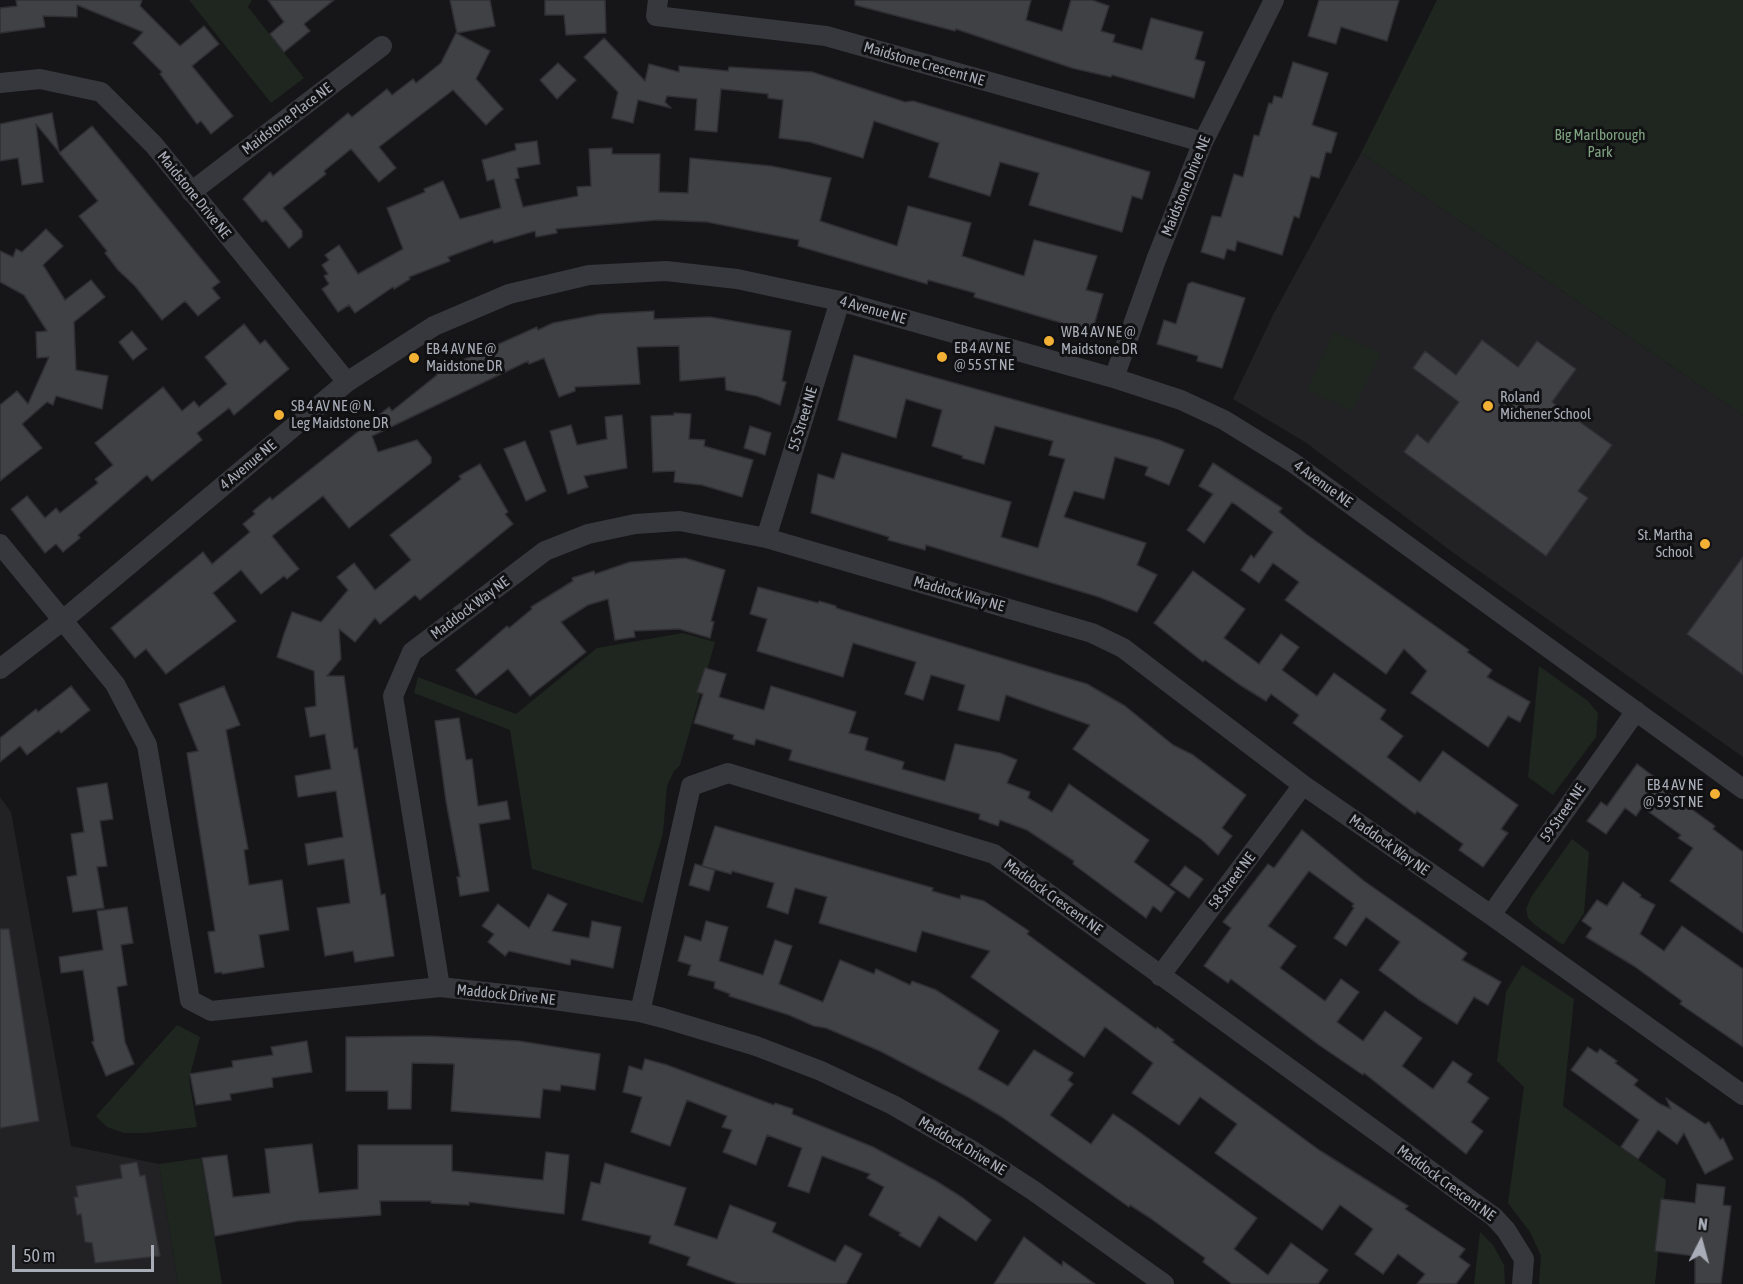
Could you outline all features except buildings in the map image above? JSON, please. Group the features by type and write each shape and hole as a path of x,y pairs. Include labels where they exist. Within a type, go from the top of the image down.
{"street":[{"name":"Maidstone Crescent NE","path":"658,0 656,16 826,36 1203,142"},
{"name":"Maidstone Drive NE","path":"1114,378 1156,260 1203,142 1274,0"},
{"name":"Maidstone Place NE","path":"191,192 382,46"},
{"name":"Maidstone Drive NE","path":"0,83 40,79 101,92 154,145 347,382"},
{"name":"4 Avenue NE","path":"0,669 62,621 347,382 434,326 509,294 589,275 666,271 737,279 840,301 1114,378 1181,400 1224,420 1292,462 1743,789"},
{"name":"55 Street NE","path":"766,537 840,301"},
{"name":"Maddock Way NE","path":"440,987 393,696 412,652 545,551 588,534 635,524 680,521 766,537 1092,633 1123,648 1303,785 1491,915 1743,1095"},
{"path":"0,544 62,621"},
{"name":"Maddock Drive NE","path":"62,621 115,684 147,745 189,1000 211,1011 440,987 640,1012 756,1046 821,1071 893,1105 971,1150 1034,1191 1164,1284"},
{"name":"59 Street NE","path":"1491,915 1636,711"},
{"name":"Maddock Crescent NE","path":"640,1012 691,786 728,773 994,854 1494,1217 1506,1230 1524,1259 1522,1284"},
{"name":"58 Street NE","path":"1160,976 1303,785"}],"shaded area":[{"name":"Roland Michener School","path":"1361,153 1743,415 1743,757 1455,554 1305,442 1233,399 1274,313"},
{"path":"0,797 11,812 71,1146 159,1164 178,1284 0,1284"}],"green space":[{"path":"189,0 252,0 248,7 304,78 271,103"},
{"name":"Big Marlborough Park","path":"1437,0 1743,0 1743,415 1361,153"},
{"path":"1334,332 1381,353 1352,411 1307,390"},
{"path":"683,633 715,642 680,765 674,771 667,786 663,833 643,903 532,869 510,730 414,693 418,677 516,714 597,648"},
{"path":"1539,666 1588,701 1598,713 1596,737 1553,795 1528,777"},
{"path":"1572,839 1589,852 1584,913 1563,945 1535,925 1528,918 1526,909 1531,897"},
{"path":"1522,965 1574,999 1563,1106 1666,1180 1655,1284 1539,1284 1541,1256 1530,1232 1508,1203 1524,1087 1497,1061 1506,992"},
{"path":"177,1025 200,1037 189,1079 197,1127 124,1133 107,1127 96,1116"},
{"path":"201,1158 222,1284 178,1284 159,1164"},
{"path":"1480,1232 1493,1245 1504,1265 1505,1284 1474,1284"}],"place":[{"name":"WB 4 AV NE @ Maidstone DR","path":"1049,341"},
{"name":"EB 4 AV NE @ 55 ST NE","path":"942,357"},
{"name":"EB 4 AV NE @ Maidstone DR","path":"414,358"},
{"name":"Roland Michener School","path":"1488,406"},
{"name":"SB 4 AV NE @ N. Leg Maidstone DR","path":"279,415"},
{"name":"St. Martha School","path":"1705,544"},
{"name":"EB 4 AV NE @ 59 ST NE","path":"1715,794"}]}
